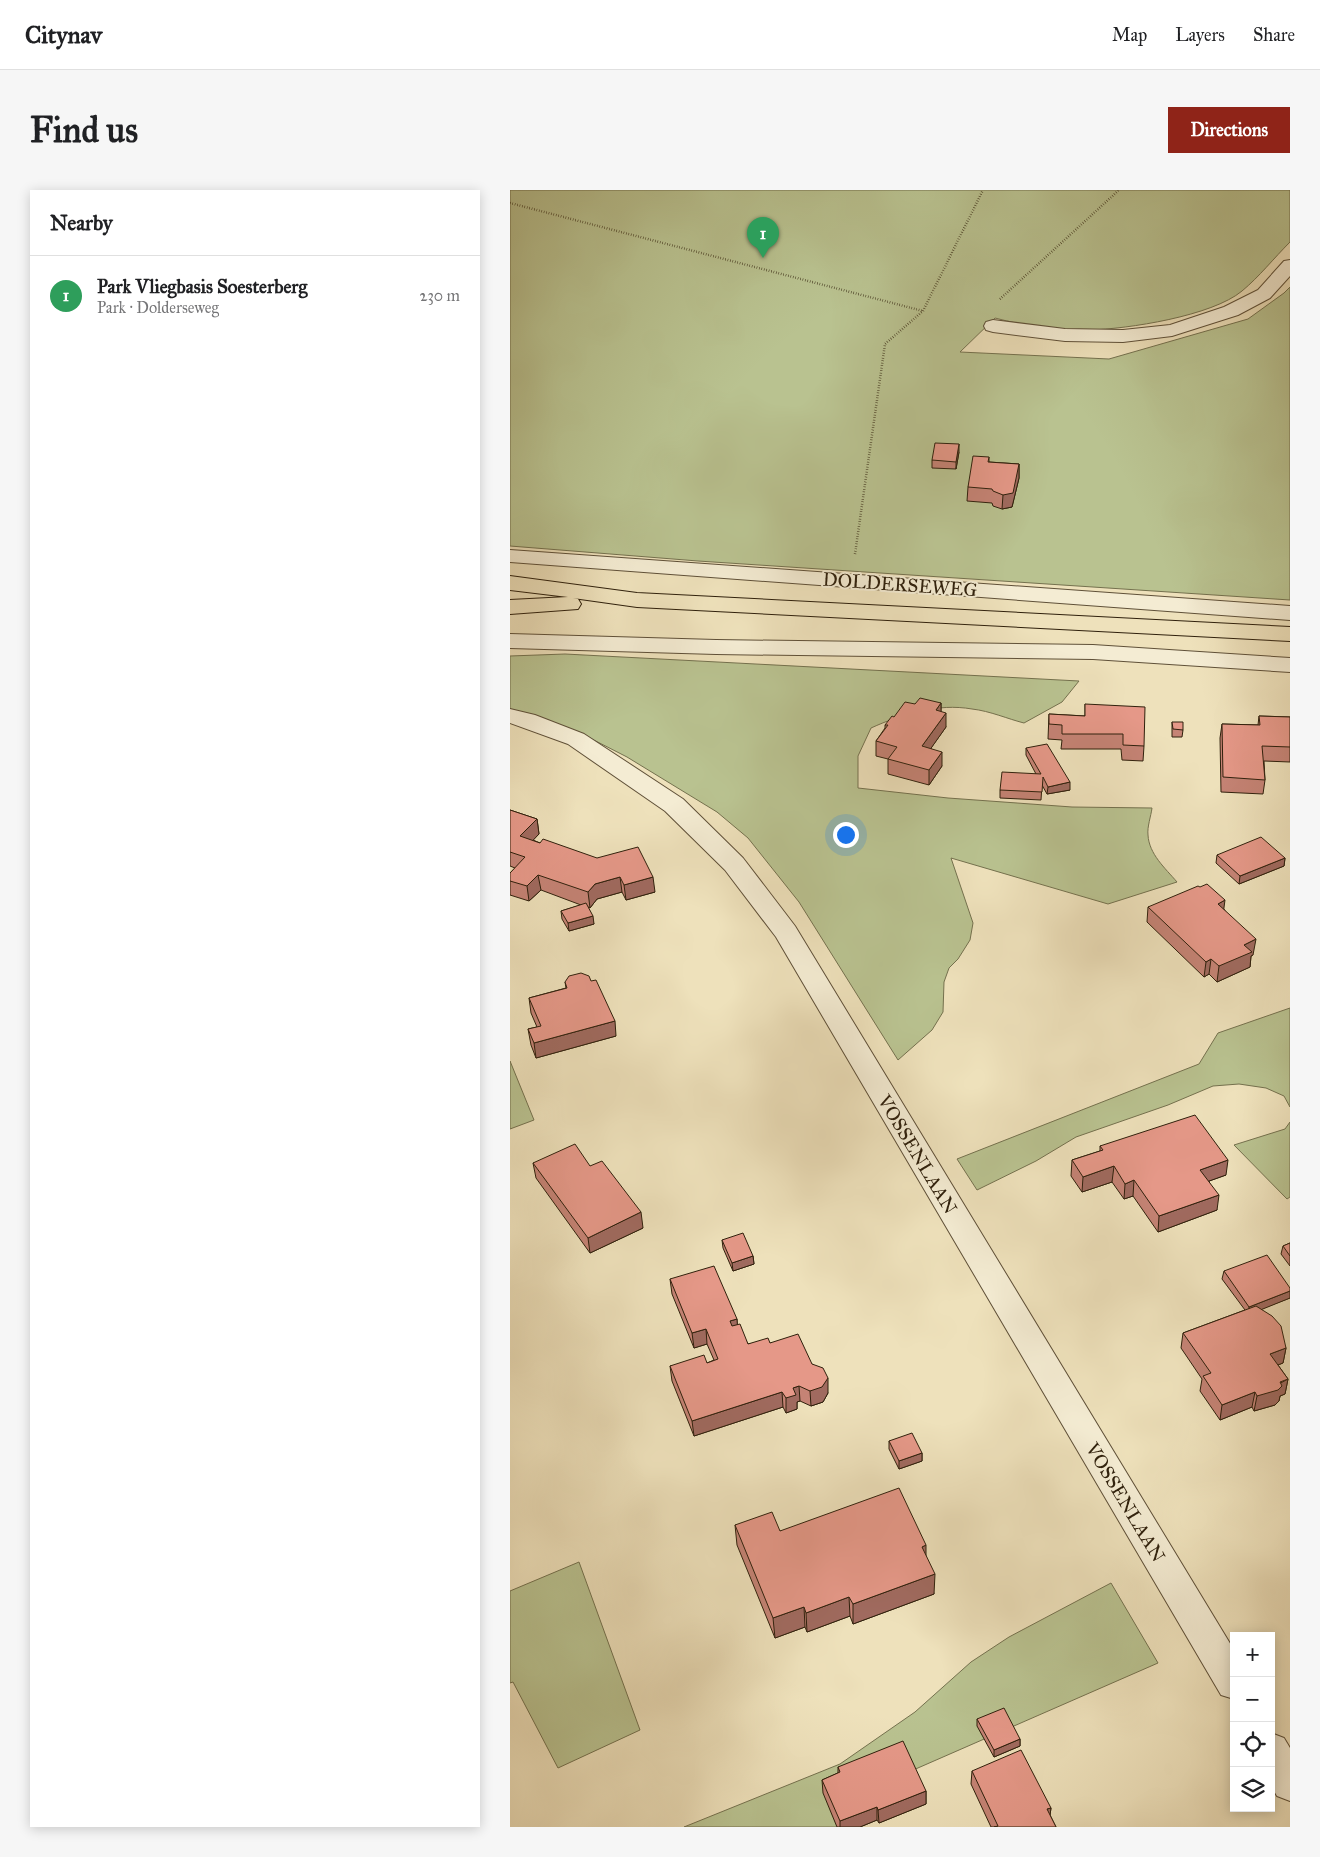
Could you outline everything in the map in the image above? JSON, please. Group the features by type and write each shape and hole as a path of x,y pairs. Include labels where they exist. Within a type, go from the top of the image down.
{"main road":[{"name":"DOLDERSEWEG","path":"510,583 637,600 1290,634"},
{"name":"DOLDERSEWEG","path":"510,607 637,600"}],"street":[{"path":"993,326 1065,335 1123,336 1172,330 1231,311 1264,294 1290,265"},
{"name":"DOLDERSEWEG","path":"510,556 1290,613"},
{"path":"510,642 1093,652 1290,665"},
{"name":"VOSSENLAAN","path":"510,716 527,720 576,740 674,805 734,864 786,932 1230,1677"},
{"path":"1275,1757 1290,1783"}],"path":[{"path":"851,580 885,344 923,311 983,190"},
{"path":"993,326 1000,299 1119,190"},
{"path":"510,203 923,311"}],"green space":[{"path":"510,190 1290,190 1290,242 1248,286 1228,300 1211,308 1169,320 1106,329 1054,329 995,318 960,352 1109,359 1248,319 1290,287 1290,600 698,561 510,546"},
{"path":"565,654 1079,681 1062,702 1024,723 979,710 946,707 908,714 871,728 858,756 858,788 948,798 1072,807 1152,808 1148,829 1151,848 1154,855 1177,882 1108,904 951,858 973,923 970,940 958,959 949,968 944,982 943,1012 932,1030 898,1060 799,902 748,838 717,812 627,757 582,734 510,710 510,656"},
{"path":"1290,1008 1290,1107 1284,1096 1266,1088 1239,1084 1213,1086 1168,1105 1076,1137 1036,1161 977,1190 957,1159 1199,1064 1218,1033"},
{"path":"510,1061 534,1120 510,1129"},
{"path":"1290,1122 1290,1197 1287,1199 1234,1145 1285,1129"},
{"path":"579,1562 640,1730 558,1768 513,1682 510,1683 510,1591"},
{"path":"1111,1583 1158,1663 863,1792 846,1827 684,1827 840,1764 915,1712 971,1662 1009,1637"}],"building":[{"path":"935,443 959,444 956,462 932,460"},
{"path":"973,456 989,457 988,462 1019,464 1013,493 1003,495 992,489 968,487"},
{"path":"920,698 941,703 936,710 946,713 922,746 942,752 929,770 888,759 897,747 876,741 888,725 885,725 892,716 894,717 905,702 915,704"},
{"path":"1085,704 1145,707 1144,746 1123,745 1123,734 1062,734 1062,725 1049,724 1049,714 1085,716"},
{"path":"1259,716 1290,717 1290,747 1262,746 1265,780 1223,777 1222,724 1260,725"},
{"path":"1172,722 1183,722 1183,730 1173,729"},
{"path":"1047,744 1070,782 1048,787 1043,777 1042,792 1000,790 1002,772 1041,774 1026,748"},
{"path":"510,810 537,819 520,836 540,843 543,839 597,858 638,847 653,877 624,885 620,877 595,884 588,892 538,875 527,886 510,881 510,873 525,857 510,852"},
{"path":"1261,837 1285,858 1240,876 1217,855"},
{"path":"1207,884 1225,900 1218,904 1256,939 1244,945 1252,952 1219,966 1211,959 1206,962 1148,907"},
{"path":"586,903 593,916 568,923 561,911"},
{"path":"581,973 589,976 591,981 596,980 615,1021 534,1043 528,1029 541,1026 529,998 567,988 565,982 569,976"},
{"path":"1195,1115 1228,1160 1200,1170 1219,1195 1159,1216 1134,1180 1125,1184 1114,1166 1083,1177 1072,1160 1103,1150 1100,1146"},
{"path":"575,1144 590,1166 602,1161 641,1212 588,1238 533,1163"},
{"path":"743,1233 753,1256 732,1263 722,1240"},
{"path":"1290,1243 1290,1256 1283,1246"},
{"path":"1267,1255 1290,1288 1290,1291 1249,1307 1224,1271"},
{"path":"714,1266 737,1319 730,1321 732,1326 740,1324 748,1344 768,1338 770,1343 798,1334 812,1364 823,1368 828,1378 822,1387 810,1391 799,1386 793,1388 796,1395 786,1398 782,1392 692,1421 670,1366 704,1355 707,1363 718,1359 706,1329 692,1333 670,1279"},
{"path":"1256,1306 1272,1316 1281,1326 1286,1348 1270,1354 1288,1379 1280,1382 1282,1386 1278,1390 1257,1396 1255,1392 1222,1405 1203,1376 1211,1373 1183,1333"},
{"path":"912,1433 922,1453 899,1461 889,1441"},
{"path":"899,1488 926,1545 922,1547 935,1574 853,1604 849,1597 806,1613 804,1607 773,1618 735,1525 772,1512 780,1531"},
{"path":"1004,1708 1020,1739 994,1750 977,1719"},
{"path":"903,1741 926,1791 878,1810 877,1807 840,1821 822,1780 840,1772 838,1767"},
{"path":"1021,1750 1051,1808 1047,1809 1056,1827 994,1827 998,1826 972,1771"}],"place":[{"name":"Park Vliegbasis Soesterberg","path":"763,258"}]}
